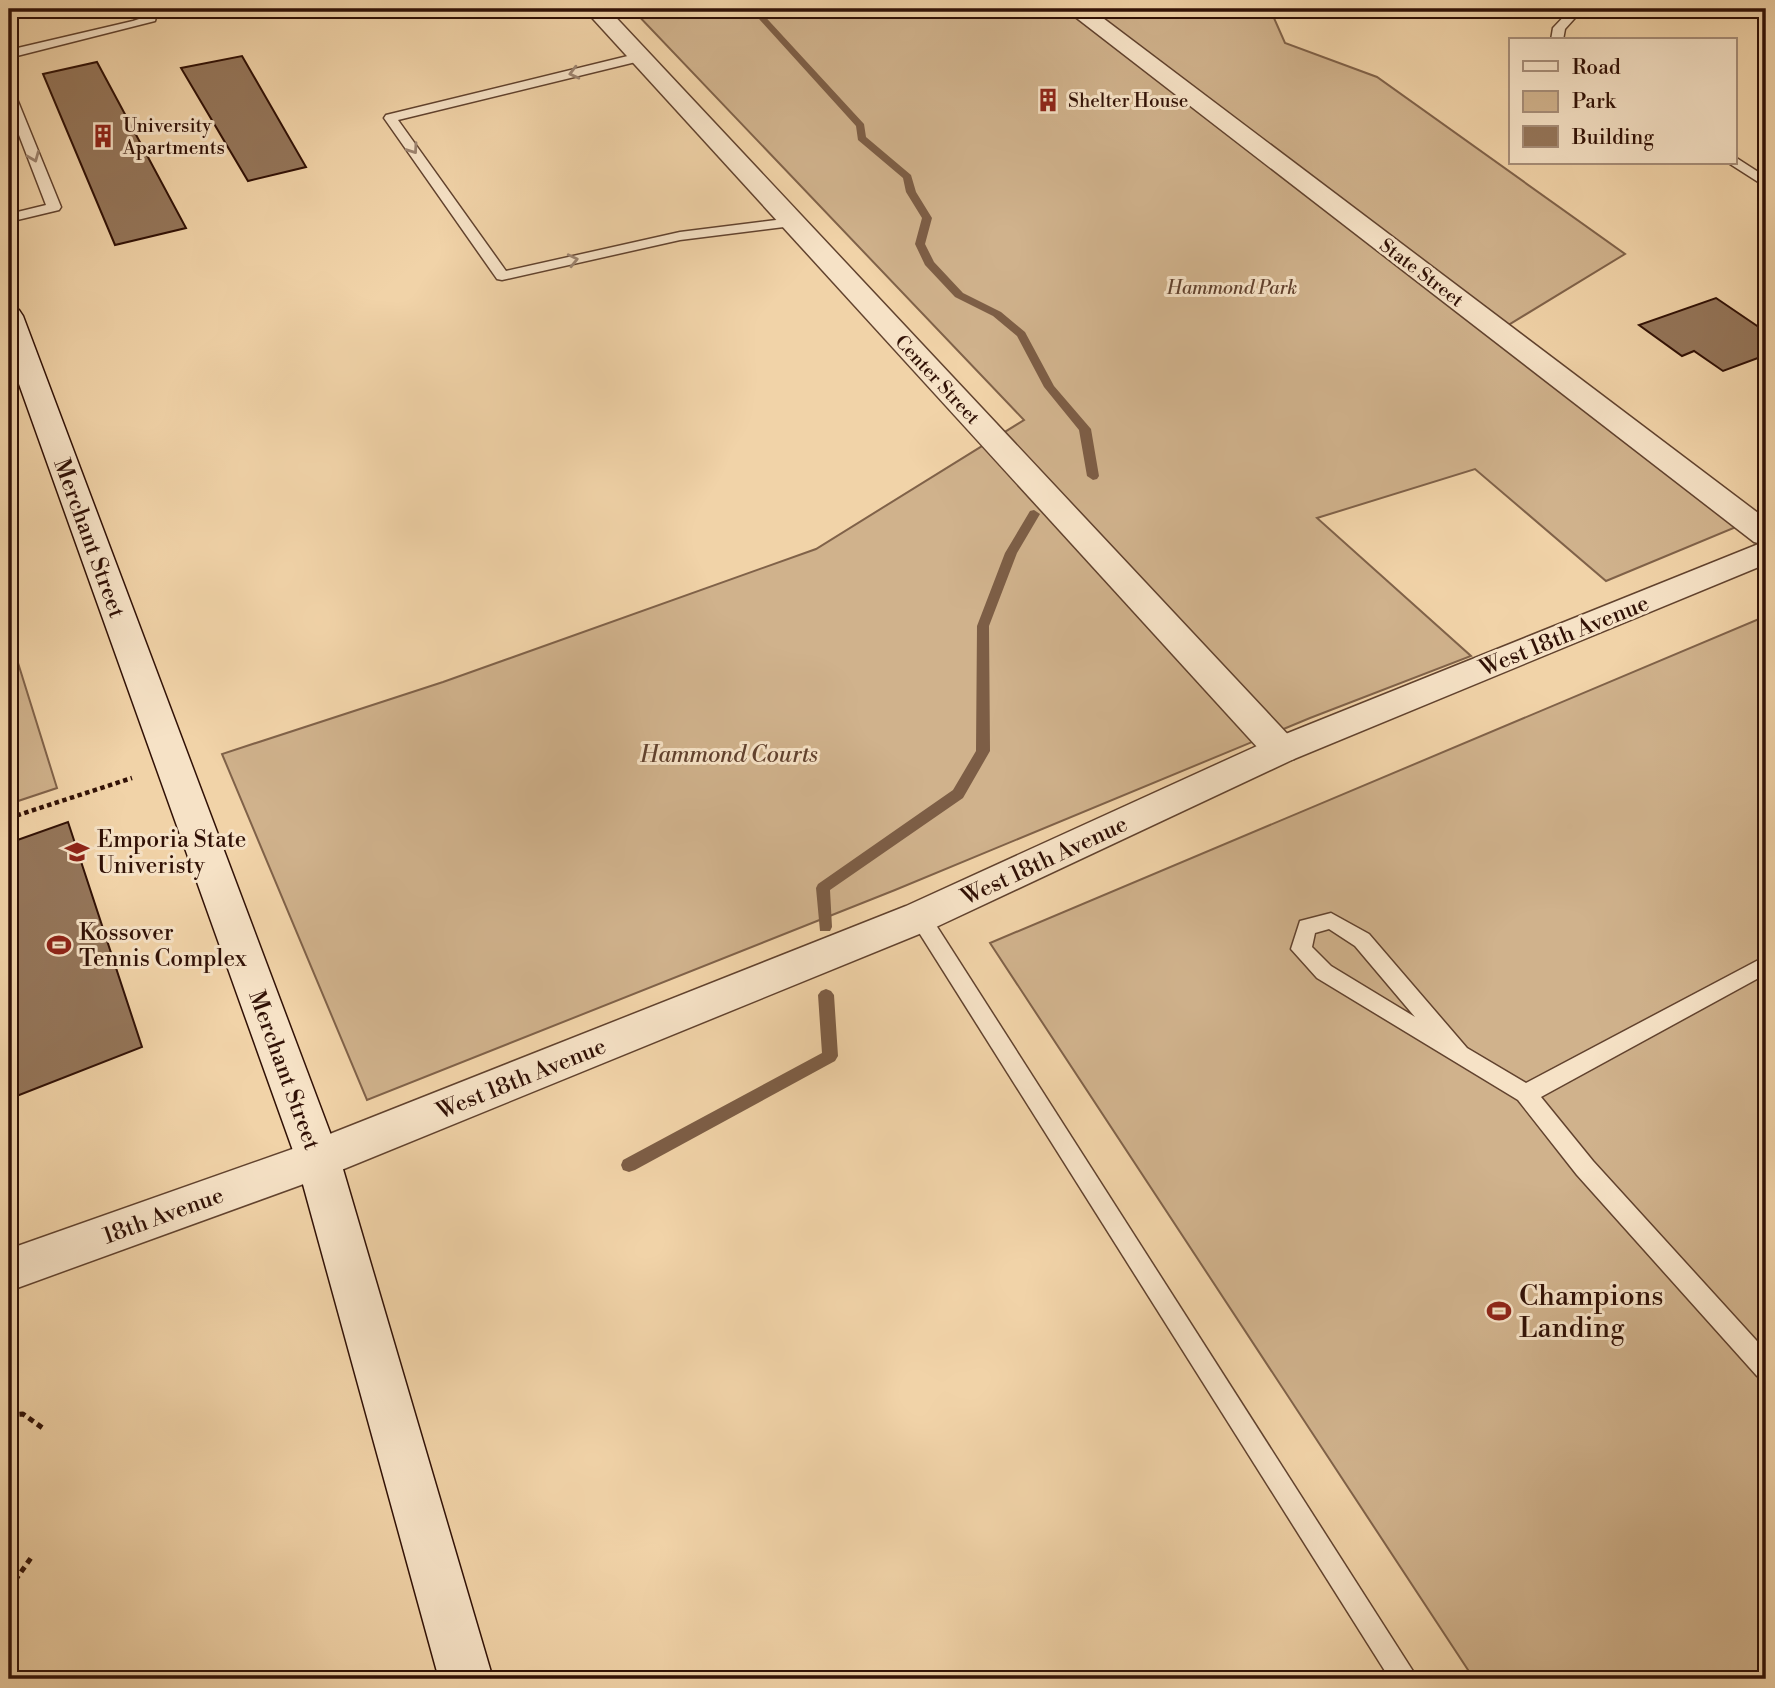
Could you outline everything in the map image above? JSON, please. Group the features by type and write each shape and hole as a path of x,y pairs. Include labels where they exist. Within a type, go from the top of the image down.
{"street":[{"name":"Center Street","path":"595,9 1281,750"},
{"name":"State Street","path":"1077,9 1766,535"},
{"name":"Merchant Street","path":"9,316 318,1159 466,1679"},
{"name":"West 18th Avenue","path":"318,1159 920,917 1281,750 1766,552"},
{"name":"18th Avenue","path":"9,1270 318,1159"}],"lane":[{"path":"9,54 137,24 150,19 152,9"},
{"path":"1557,38 1559,28 1577,9"},
{"path":"640,57 390,118 502,276 680,236 792,222"},
{"path":"9,93 54,207 9,218"},
{"path":"1736,162 1766,183"},
{"path":"920,917 1405,1679"},
{"path":"1460,1053 1362,940 1331,921 1307,927 1301,949 1324,972 1527,1094 1585,1168 1766,1368"},
{"path":"1527,1094 1766,964"}],"path":[{"path":"9,818 173,764"},
{"path":"9,1415 23,1414 44,1429"},
{"path":"9,1589 33,1555"}],"green space":[{"name":"Hammond Park","path":"632,9 1270,9 1285,43 1377,77 1625,254 1492,335 1736,527 1606,581 1475,469 1317,518 1471,656 1310,718 895,890 367,1100 222,754 443,682 816,549 1024,420"},
{"name":"Champions Landing","path":"1766,616 1766,1679 1474,1679 990,943"},
{"path":"9,634 57,788 9,804"}],"building":[{"path":"242,56 306,167 248,181 181,68"},
{"path":"97,62 186,228 115,245 43,74"},
{"path":"1716,298 1766,332 1766,355 1723,371 1694,351 1682,356 1639,325"},
{"name":"Kossover Tennis Complex","path":"68,822 142,1047 9,1099 9,843"}],"waterway":[{"path":"754,9 861,126 861,138 908,177 911,192 927,218 920,244 929,263 959,295 997,314 1021,334 1049,387 1085,429 1093,476"},
{"path":"825,927 823,888 958,794 983,751 983,626 1011,553 1034,514"},
{"path":"629,1165 830,1056 826,995"}],"place":[{"name":"Shelter House","path":"1048,100"},
{"name":"University Apartments","path":"103,136"},
{"name":"Emporia State Univeristy","path":"77,852"},
{"name":"Kossover Tennis Complex","path":"59,945"},
{"name":"Champions Landing","path":"1499,1311"}],"park label":[{"name":"Hammond Courts","path":"729,754"}]}
